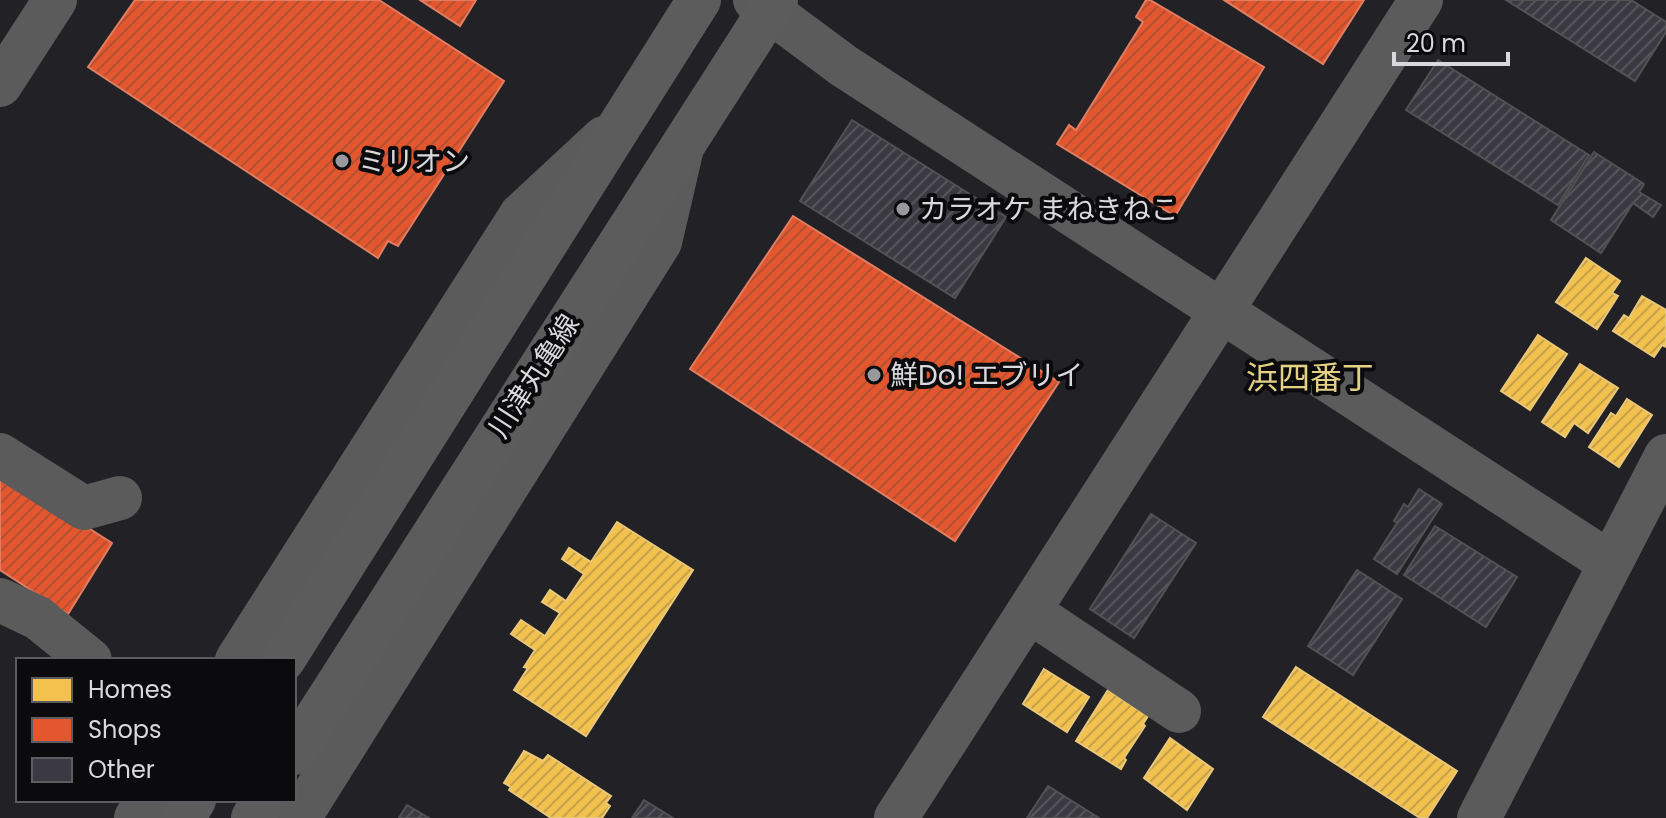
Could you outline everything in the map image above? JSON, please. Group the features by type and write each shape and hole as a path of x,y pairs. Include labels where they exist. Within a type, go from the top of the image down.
{"main road":[{"path":"284,658 699,0"},
{"name":"川津丸亀線","path":"296,750 684,142 767,4"}],"street":[{"path":"0,85 55,0"},
{"path":"896,818 1421,0"},
{"path":"767,4 844,66 1610,563"},
{"path":"238,658 521,215 624,119"},
{"path":"299,818 660,242 684,142"},
{"path":"0,455 84,508 120,498"},
{"path":"1479,818 1666,456"},
{"path":"0,600 38,618 88,658"},
{"path":"1029,611 1179,711"}],"building: Homes":[{"path":"1586,258 1620,281 1612,293 1618,296 1597,329 1556,302"},
{"path":"1642,296 1666,310 1666,347 1662,345 1654,357 1613,331 1624,315 1629,318"},
{"path":"1538,335 1567,354 1530,410 1501,391"},
{"path":"1580,364 1618,388 1588,433 1574,423 1565,437 1542,422"},
{"path":"1627,399 1652,415 1619,467 1589,447 1611,413 1616,416"},
{"path":"617,522 693,570 586,736 514,690 535,650 511,634 521,620 545,636 560,613 542,602 550,590 566,601 584,574 562,559 569,548 591,562"},
{"path":"1296,667 1457,771 1427,818 1420,818 1263,717"},
{"path":"1044,669 1089,697 1067,732 1023,704"},
{"path":"1108,690 1148,716 1121,769 1076,741"},
{"path":"1170,738 1213,769 1187,810 1144,778"},
{"path":"524,751 543,761 548,755 611,796 606,803 610,806 602,818 551,818 509,790 511,787 504,783"}],"building: Shops":[{"name":"ミリオン","path":"135,0 379,0 504,81 398,246 388,241 378,258 88,67"},
{"path":"420,0 476,0 460,26"},
{"path":"1146,0 1264,67 1175,216 1057,144 1069,125 1076,130 1143,22 1136,17"},
{"path":"1224,0 1364,0 1323,64"},
{"name":"鮮Do! エブリイ","path":"793,216 1059,382 955,541 690,369"},
{"path":"0,472 112,543 68,614 0,570"}],"building: Other":[{"path":"1506,0 1631,0 1666,22 1666,32 1635,81"},
{"path":"1438,60 1589,155 1558,205 1406,110"},
{"name":"カラオケ まねきねこ","path":"852,120 1006,217 955,298 800,201"},
{"path":"1594,152 1644,184 1639,192 1661,205 1653,217 1633,203 1601,253 1551,220"},
{"path":"1419,489 1442,504 1397,574 1374,559 1397,523 1394,521 1404,504 1408,507"},
{"path":"1151,514 1196,543 1134,638 1090,609"},
{"path":"1435,526 1517,577 1486,627 1404,575"},
{"path":"1357,570 1402,599 1353,675 1308,646"},
{"path":"1048,786 1099,818 1027,818"},
{"path":"644,800 673,818 632,818"},
{"path":"407,805 429,818 399,818"}],"place":[{"name":"ミリオン","path":"342,161"},
{"name":"カラオケ まねきねこ","path":"903,209"},
{"name":"鮮Do! エブリイ","path":"874,375"}],"district":[{"name":"浜四番丁","path":"1310,377"}]}
